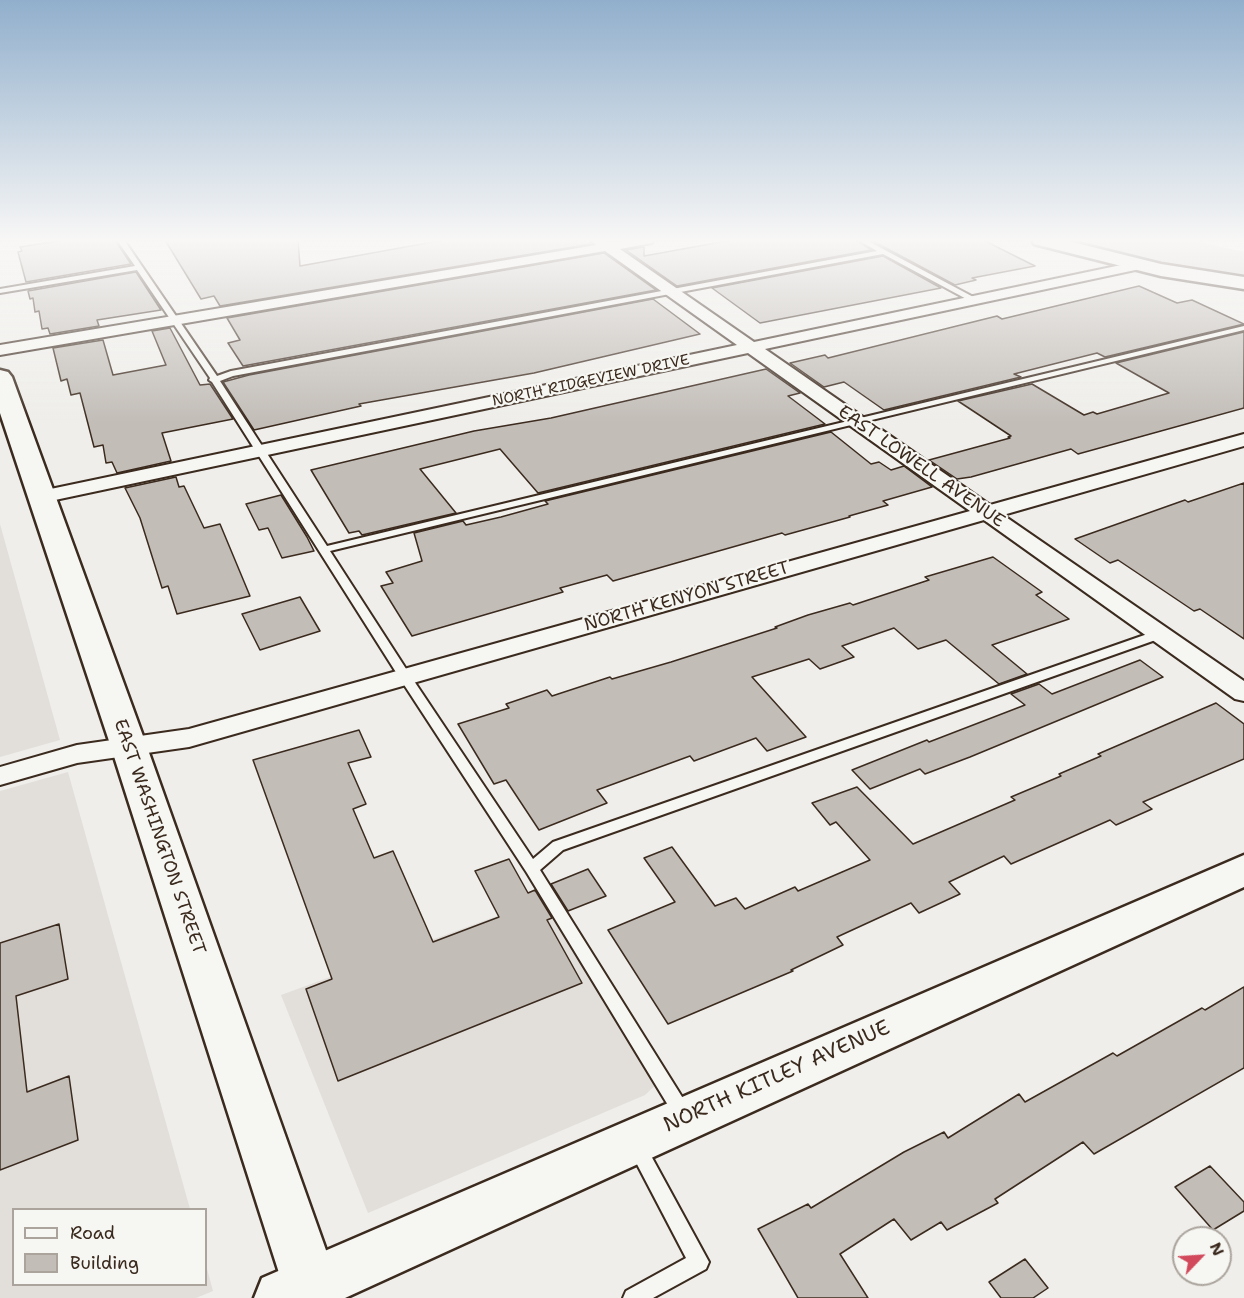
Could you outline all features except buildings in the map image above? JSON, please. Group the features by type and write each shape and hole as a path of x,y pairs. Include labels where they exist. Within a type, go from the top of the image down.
{"main road":[{"name":"EAST WASHINGTON STREET","path":"0,378 129,747 302,1294"},
{"name":"NORTH KITLEY AVENUE","path":"302,1294 633,1141 1244,870"}],"street":[{"path":"0,350 286,301"},
{"name":"EAST LOWELL AVENUE","path":"684,301 1244,693"},
{"name":"NORTH RIDGEVIEW DRIVE","path":"41,497 972,301"},
{"name":"NORTH KENYON STREET","path":"0,776 78,754 189,738 1244,440"}],"lane":[{"path":"160,301 203,361 213,380 532,870 685,1118"},
{"path":"213,380 231,374 626,301"},
{"path":"323,550 1244,328"},
{"path":"1232,331 1244,336"},
{"path":"532,870 558,846 1160,634"},
{"path":"633,1141 699,1262 633,1298"}],"shaded area":[{"path":"0,524 60,740 0,757"},
{"path":"68,772 190,1208 12,1208 12,1286 207,1286 207,1269 213,1291 196,1298 0,1298 0,791"},
{"path":"549,897 662,1079 645,1095 368,1213 281,995"}]}
